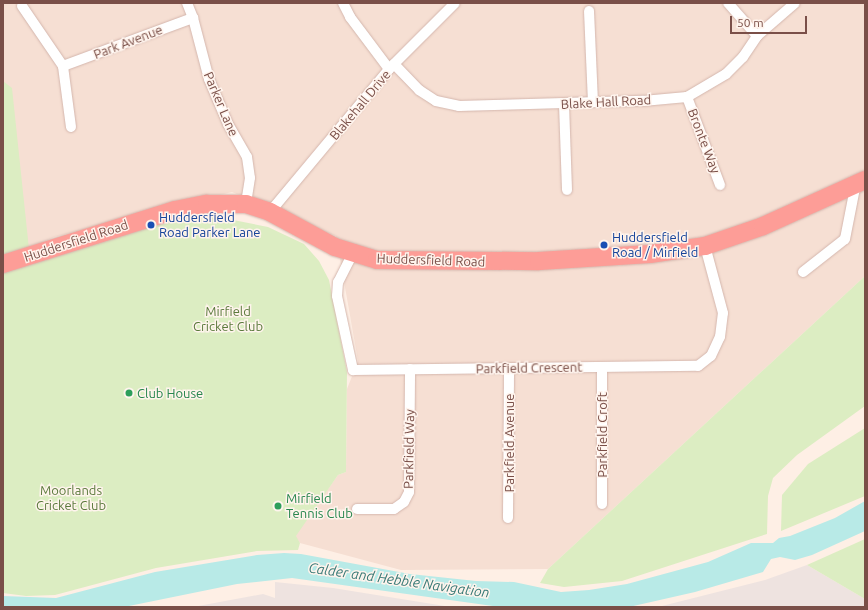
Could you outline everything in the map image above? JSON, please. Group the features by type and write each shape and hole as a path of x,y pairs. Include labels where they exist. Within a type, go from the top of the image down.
{"highway":[{"name":"Huddersfield Road","path":"3,264 175,210 207,204 246,204 270,212 335,247 377,260 539,262 650,254 705,246 763,226 860,182"}],"street":[{"name":"Parker Lane","path":"187,3 193,18 208,79 228,124 247,157 250,178 246,204"},
{"name":"Blake Hall Road","path":"343,3 350,17 392,67 436,102 459,106 564,104 687,97 726,74 743,57 757,36 795,3"},
{"name":"Blakehall Drive","path":"270,212 392,67 455,3"},
{"path":"728,3 757,36"},
{"path":"22,6 63,66 71,127"},
{"path":"589,11 593,102"},
{"name":"Park Avenue","path":"63,66 193,18"},
{"name":"Bronte Way","path":"687,97 720,185"},
{"path":"564,104 567,190"},
{"path":"804,272 845,239 860,182"},
{"name":"Parkfield Crescent","path":"353,253 338,282 338,296 353,370 698,366 710,356 720,337 723,313 705,246"},
{"name":"Parkfield Croft","path":"602,367 602,504"},
{"name":"Parkfield Avenue","path":"508,518 509,368"},
{"name":"Parkfield Way","path":"357,509 394,509 404,502 409,492 410,369"}],"shaded area":[{"path":"3,3 865,3 865,276 548,569 401,570 300,543 295,536 338,475 346,472 347,389 358,361 336,236 232,192 54,237 29,249 3,256"},
{"path":"807,565 865,599 865,607 658,607 765,580"},
{"path":"275,582 333,588 451,607 193,607 263,594 275,598"}],"green space":[{"path":"3,81 12,88 29,249 3,256"},
{"path":"213,216 268,227 304,244 319,261 329,280 347,372 346,472 338,475 296,536 300,543 298,550 257,551 156,568 55,595 26,596 3,593 3,268 110,237 178,220"},
{"path":"865,276 865,406 797,455 773,478 768,496 767,534 622,581 564,587 540,583 548,569"},
{"path":"865,428 865,496 781,531 782,495 808,464"},
{"path":"865,539 865,599 807,565"}],"water":[{"name":"Calder and Hebble Navigation","path":"865,501 865,531 812,555 795,560 780,557 771,559 763,572 695,592 629,607 500,607 292,578 237,584 124,607 3,607 3,596 56,598 155,572 257,555 284,553 301,554 410,574 476,581 514,582 561,592 589,590 627,584 708,562 751,543 773,543 779,538 790,536 835,518"}],"place":[{"name":"Huddersfield Road Parker Lane","path":"151,225"},
{"name":"Huddersfield Road / Mirfield","path":"604,245"},
{"name":"Club House","path":"129,393"},
{"name":"Mirfield Tennis Club","path":"278,506"}],"park label":[{"name":"Mirfield Cricket Club","path":"228,320"},
{"name":"Moorlands Cricket Club","path":"71,498"}]}
